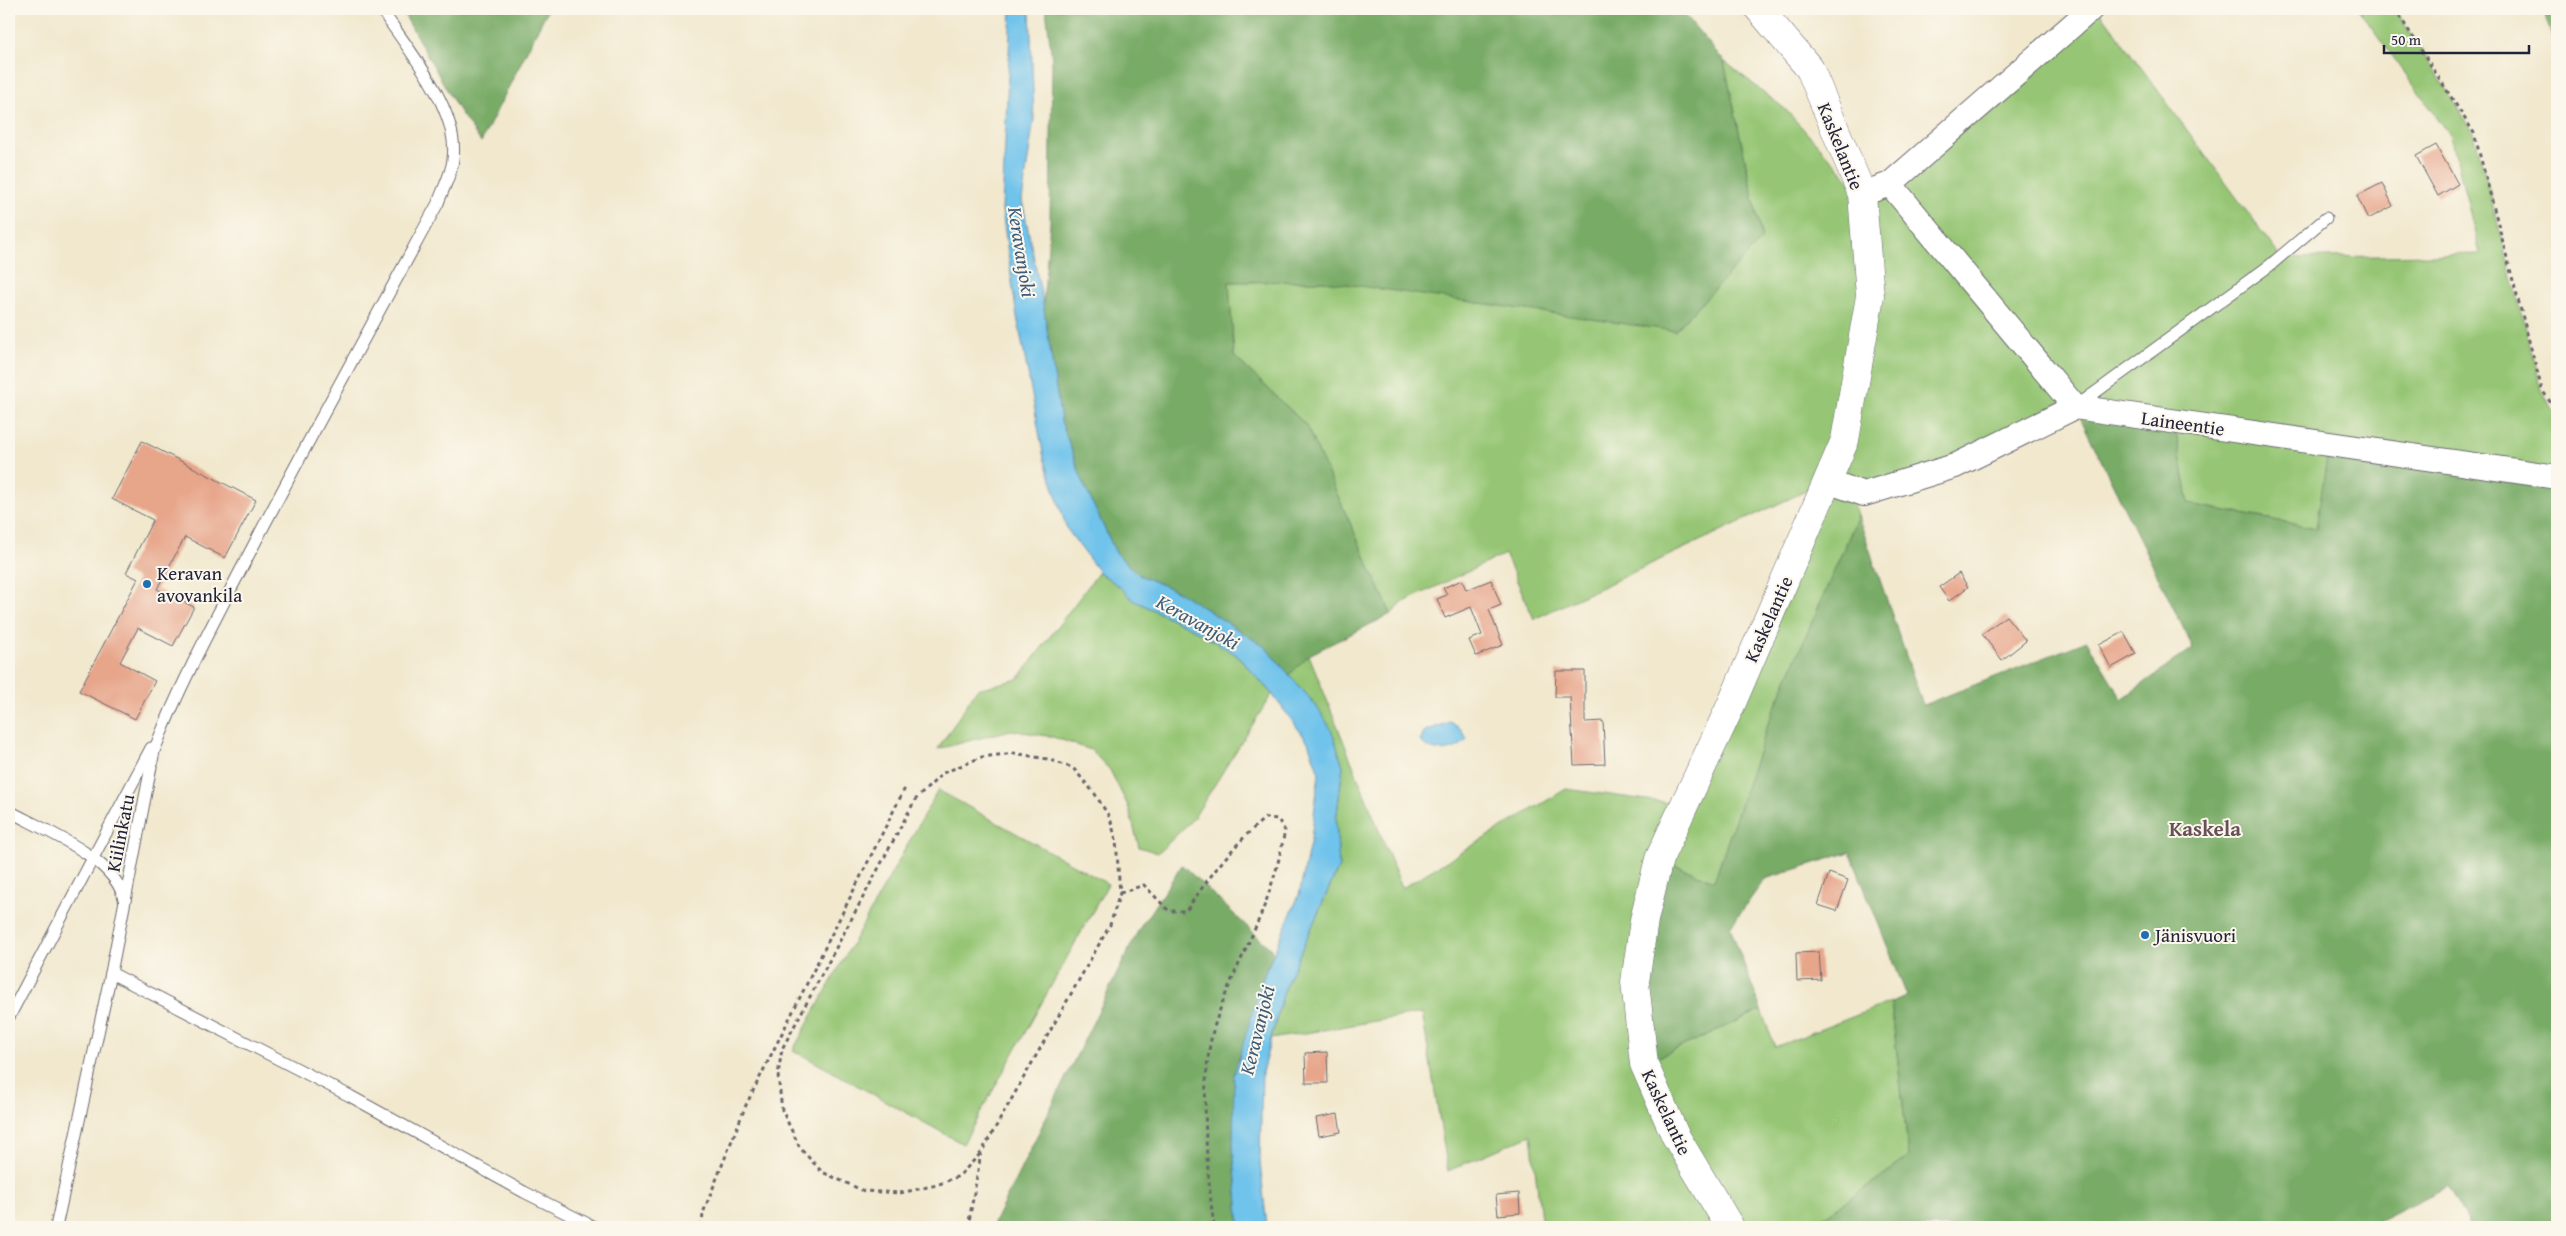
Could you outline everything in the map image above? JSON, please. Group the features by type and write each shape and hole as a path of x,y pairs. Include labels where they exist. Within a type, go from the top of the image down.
{"street":[{"name":"Kaskelantie","path":"1730,1227 1675,1135 1644,1064 1635,982 1644,920 1659,859 1730,705 1845,440 1870,296 1862,194 1810,69 1760,9"},
{"path":"1862,194 1890,184 2091,9"},
{"path":"1827,480 1864,494 1955,466 2074,407 1890,184"},
{"name":"Laineentie","path":"2074,407 2557,478"}],"lane":[{"name":"Kiilinkatu","path":"56,1227 111,974 154,751 168,716 292,471 438,202 454,160 454,138 447,114 429,81 381,9"},
{"path":"2074,407 2268,266 2326,218"},
{"path":"9,1017 168,716"},
{"path":"9,812 106,868 122,888 124,903"},
{"path":"111,974 350,1096 524,1192 594,1227"}],"path":[{"path":"2395,9 2474,133 2542,390 2557,412"},
{"path":"1014,753 1047,759 1074,768 1095,794 1110,818 1116,840 1120,893 1110,925 981,1153 959,1176 936,1184 900,1192 864,1191 822,1172 800,1148 782,1110 778,1075 782,1049 915,800 943,773 982,757 1014,753"},
{"path":"702,1227 702,1213 746,1105 906,786"},
{"path":"1120,893 1144,885 1170,911 1186,911 1211,875 1242,837 1265,818 1278,819 1285,832 1272,884 1229,986 1213,1032 1206,1076 1208,1184 1214,1227"},
{"path":"968,1227 981,1153"}],"green space":[{"path":"401,9 548,9 481,142 458,109"},
{"path":"1046,9 1680,9 1724,61 1762,239 1675,331 1324,281 1229,282 1234,356 1306,425 1391,614 1309,655 1289,675 1265,647 1179,592 1139,575 1116,553 1084,485 1061,421 1043,303 1050,223 1052,60"},
{"path":"2098,9 2281,258 2480,254 2451,136 2358,9 2395,9 2474,133 2542,390 2557,419 2557,477 2329,444 2317,528 2189,504 2174,422 2075,407 1864,494 1827,481 1534,619 1505,554 1404,602 1391,614 1306,425 1234,356 1228,282 1324,281 1762,239 1724,61 1785,109 1871,203","holes":["1857,367 1827,478 1834,417"]},
{"path":"2543,9 2557,9 2557,54"},
{"path":"2075,407 2174,422 2189,504 2316,528 2329,444 2557,477 2557,1227 2470,1227 2449,1186 2366,1227 1817,1227 1815,1223 1909,1157 1891,1002 1907,996 1850,852 1765,879 1730,927 1761,1010 1644,1064 1635,982 1659,859 1714,881 1769,721 1858,516 1923,705 2087,641 2122,699 2193,648"},
{"path":"1821,495 1853,499 1858,516 1769,721 1714,881 1659,859 1645,1063 1761,1010 1775,1047 1891,1002 1909,1157 1815,1223 1817,1227 1542,1227 1531,1135 1448,1171 1422,1013 1271,1039 1285,987 1339,866 1336,821 1343,766 1331,729 1315,704 1289,675 1309,655 1402,888 1566,789 1684,805"},
{"path":"1099,572 1120,587 1133,600 1197,631 1237,655 1272,694 1193,819 1158,853 1139,847 1128,806 1110,770 1091,750 1053,737 1011,730 938,749 977,689 1018,679"},
{"path":"938,790 1108,884 963,1144 793,1050"},
{"path":"1182,865 1274,952 1262,980 1233,1146 1240,1227 992,1227 1139,929"}],"water":[{"name":"Keravanjoki","path":"1011,9 1030,9 1034,119 1022,200 1043,303 1061,421 1084,485 1116,553 1139,575 1179,592 1265,647 1315,704 1331,729 1343,766 1336,821 1339,866 1285,987 1262,1072 1260,1162 1267,1227 1240,1227 1233,1146 1234,1075 1262,980 1299,895 1311,839 1319,773 1308,742 1272,694 1237,655 1197,631 1133,600 1120,587 1099,572 1067,529 1044,458 1016,311 1002,210"},
{"path":"1450,722 1461,729 1467,740 1456,748 1444,751 1431,749 1420,741 1425,731"}],"building":[{"path":"2436,145 2458,184 2438,196 2416,156"},
{"path":"2382,183 2393,206 2368,219 2357,196"},
{"name":"Keravan avovankila","path":"142,441 256,500 225,558 185,537 157,589 194,607 173,646 138,628 120,662 155,681 135,719 79,691 138,579 126,573 153,520 112,499"},
{"path":"1959,573 1968,587 1949,601 1939,587"},
{"path":"1462,580 1466,590 1491,580 1501,605 1489,610 1503,645 1476,656 1469,640 1482,635 1471,607 1445,618 1437,599 1447,595 1443,588"},
{"path":"2006,616 2026,641 2002,660 1982,634"},
{"path":"2124,632 2136,654 2111,668 2099,645"},
{"path":"1556,671 1585,671 1585,722 1603,721 1605,764 1574,765 1570,697 1555,697"},
{"path":"1829,873 1848,880 1837,911 1818,905"},
{"path":"1819,952 1821,980 1797,981 1796,953"},
{"path":"1327,1052 1328,1083 1306,1083 1305,1053"},
{"path":"1338,1114 1341,1132 1319,1136 1316,1118"},
{"path":"1519,1193 1520,1213 1498,1215 1496,1195"}],"place":[{"name":"Keravan avovankila","path":"147,584"},
{"name":"Jänisvuori","path":"2145,935"}],"district":[{"name":"Kaskela","path":"2205,829"}]}
